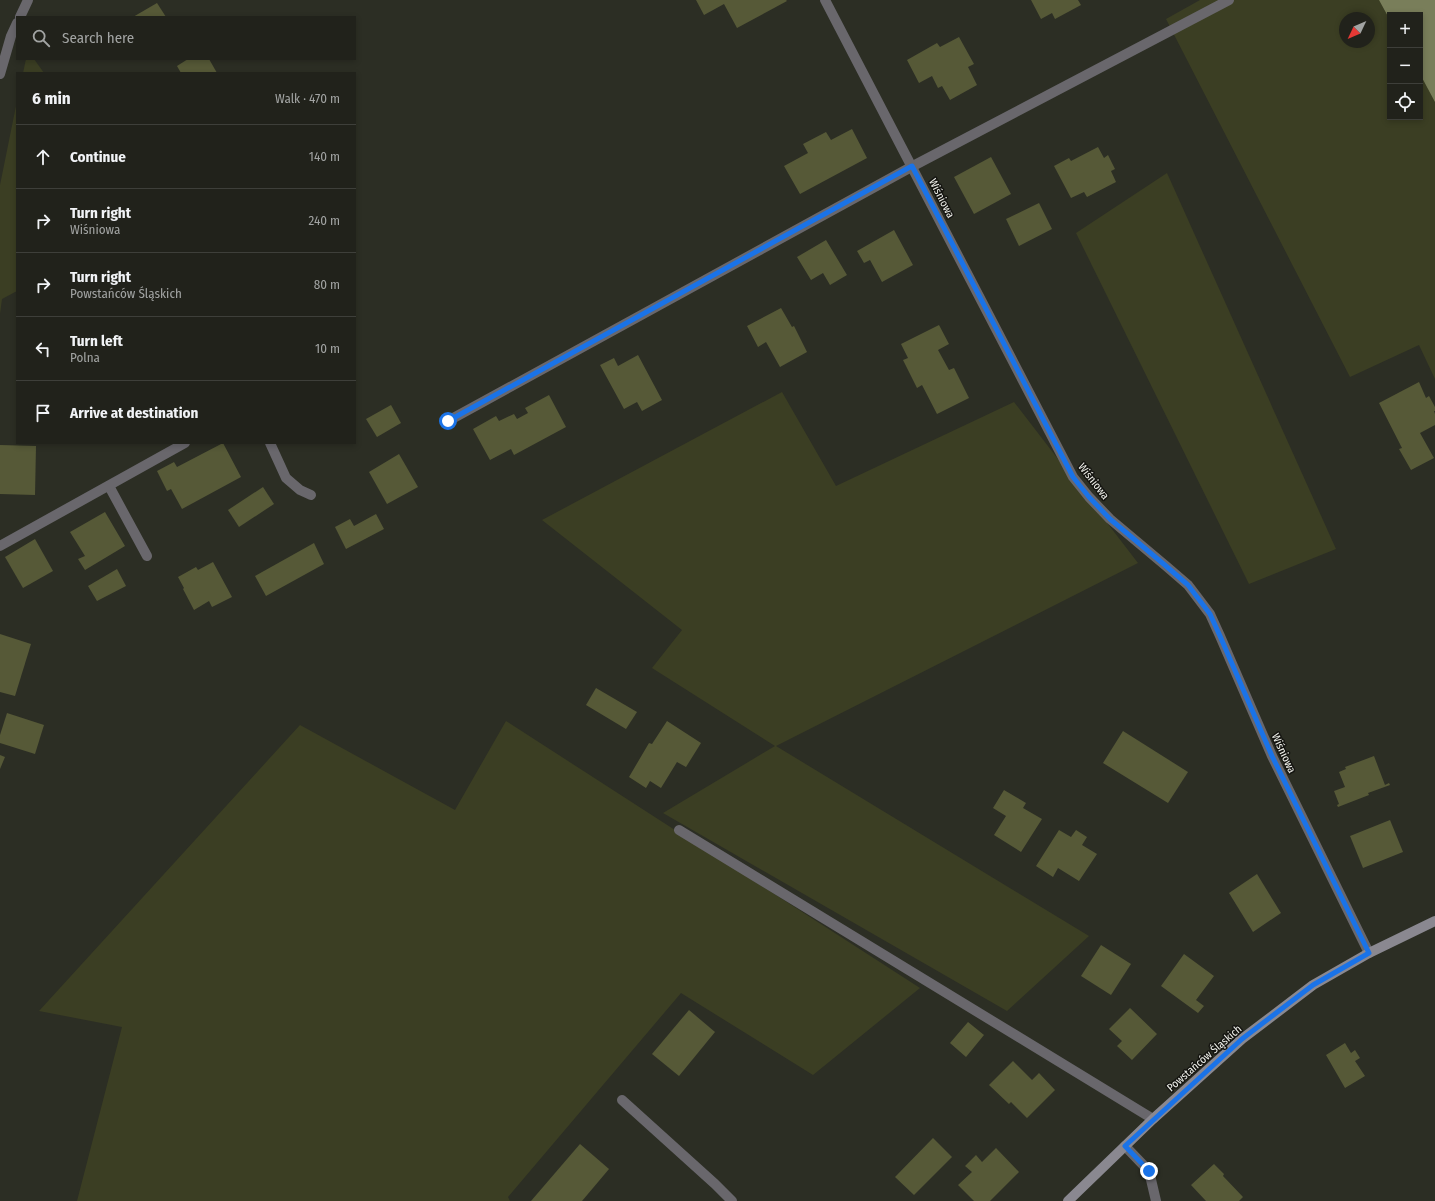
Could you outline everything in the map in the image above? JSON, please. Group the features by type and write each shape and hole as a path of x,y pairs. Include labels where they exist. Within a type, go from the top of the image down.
{"street":[{"path":"20,16 28,0"},
{"name":"Wiśniowa","path":"825,0 1073,477 1089,497 1110,519 1188,585 1210,614 1272,756 1369,953"},
{"path":"448,421 912,166 1229,0"},
{"path":"0,74 11,36 16,25"},
{"path":"0,40 11,36"},
{"path":"0,546 183,444"},
{"path":"270,444 286,478 300,490 311,494"},
{"path":"109,486 146,556"},
{"path":"679,830 1153,1119"},
{"name":"Powstańców Śląskich","path":"1068,1201 1153,1119 1242,1039 1313,985 1369,953 1435,921"},
{"path":"622,1100 732,1201"},
{"path":"1125,1146 1149,1171 1156,1201"}],"shaded area":[{"path":"1200,0 1435,0 1435,379 1419,345 1350,377 1166,19"},
{"path":"1379,0 1435,0 1435,102 1423,80 1423,12 1387,12 1387,15"},
{"path":"26,60 35,60 43,72 23,72"},
{"path":"16,106 16,292 2,299 0,314 0,185"},
{"path":"1167,173 1336,549 1249,584 1076,233"},
{"path":"782,392 836,486 1014,402 1138,563 776,746 1089,936 1007,1011 663,813 775,746 652,668 682,630 542,520"},
{"path":"506,721 920,988 813,1075 681,993 508,1197 510,1201 77,1201 122,1027 39,1011 300,725 455,810"}],"building":[{"path":"696,0 787,1 737,28 724,4 704,15"},
{"path":"1031,0 1078,0 1081,5 1055,19 1052,13 1041,19"},
{"path":"157,3 165,16 135,16"},
{"path":"959,37 974,64 968,67 977,85 950,100 942,86 938,88 932,76 919,83 907,60 937,43 940,47"},
{"path":"186,60 210,60 216,72 180,72 177,66"},
{"path":"852,129 867,158 800,194 784,166 808,153 803,144 826,132 831,140"},
{"path":"1098,147 1104,158 1108,155 1115,169 1111,171 1116,182 1087,197 1084,192 1071,198 1054,166 1069,158 1071,161"},
{"path":"991,157 1011,194 974,214 954,177"},
{"path":"1039,203 1052,229 1019,246 1006,219"},
{"path":"894,230 913,265 882,282 870,260 864,263 857,251"},
{"path":"826,240 847,275 830,285 823,273 811,280 797,257"},
{"path":"781,308 792,327 794,326 807,352 780,367 766,342 758,347 747,326"},
{"path":"939,325 949,344 938,350 949,370 954,368 969,398 937,414 922,385 917,388 903,360 908,358 901,344"},
{"path":"638,355 662,400 642,411 637,402 624,409 600,365 614,358 618,366"},
{"path":"1419,382 1426,398 1429,396 1435,407 1435,425 1420,433 1434,458 1411,470 1399,449 1402,448 1379,403"},
{"path":"549,395 566,427 514,455 511,449 490,460 473,429 496,416 499,421 514,414 517,419 528,413 525,408"},
{"path":"391,405 401,423 377,437 366,419"},
{"path":"224,444 241,477 182,509 171,489 167,491 157,471 174,462 177,467"},
{"path":"0,445 36,446 35,495 0,494"},
{"path":"399,454 418,487 387,504 369,472"},
{"path":"263,487 274,504 239,527 228,510"},
{"path":"105,512 125,546 85,570 78,559 85,556 70,532"},
{"path":"376,514 384,529 346,549 335,527 350,519 354,526"},
{"path":"35,539 53,571 23,588 5,557"},
{"path":"314,543 324,564 266,596 255,576"},
{"path":"213,562 232,597 212,607 209,601 194,610 178,577 196,567 198,570"},
{"path":"117,569 126,586 97,601 88,586"},
{"path":"0,634 31,644 15,696 0,692"},
{"path":"596,688 637,712 626,729 586,705"},
{"path":"7,713 44,725 35,754 0,743 0,735"},
{"path":"667,721 701,743 686,767 677,762 661,788 650,781 646,788 629,777 649,743 652,744"},
{"path":"1123,731 1188,772 1168,803 1103,763"},
{"path":"0,755 5,757 0,769"},
{"path":"1374,756 1385,785 1389,783 1390,785 1368,793 1369,795 1338,807 1337,805 1339,804 1334,791 1345,787 1339,772 1346,769 1345,767"},
{"path":"1004,790 1026,803 1023,808 1042,819 1021,852 994,835 1006,816 993,808"},
{"path":"1390,820 1403,852 1363,868 1350,836"},
{"path":"1059,830 1071,837 1076,830 1087,837 1082,845 1097,854 1079,881 1058,868 1053,877 1036,866"},
{"path":"1257,874 1281,913 1253,932 1229,893"},
{"path":"1101,945 1131,964 1111,995 1081,976"},
{"path":"1184,954 1214,976 1196,1000 1204,1006 1198,1013 1161,986"},
{"path":"1130,1008 1157,1034 1132,1060 1117,1046 1122,1041 1109,1029"},
{"path":"689,1010 715,1032 679,1076 652,1054"},
{"path":"968,1022 984,1035 966,1057 950,1043"},
{"path":"1345,1043 1351,1053 1355,1050 1360,1058 1355,1061 1365,1076 1345,1088 1326,1055"},
{"path":"1013,1061 1032,1080 1039,1073 1055,1090 1027,1118 1011,1102 1009,1104 989,1085"},
{"path":"933,1138 952,1157 914,1195 895,1177"},
{"path":"580,1144 609,1169 582,1201 531,1201"},
{"path":"996,1148 1019,1172 990,1201 974,1201 958,1185 972,1172 965,1166 976,1155 982,1162"},
{"path":"1214,1164 1243,1197 1239,1201 1206,1201 1191,1185"}],"route":[{"path":"448,421 912,166 1073,477 1089,497 1110,519 1188,585 1210,614 1272,756 1369,953 1313,985 1242,1039 1125,1146 1149,1171"}]}
